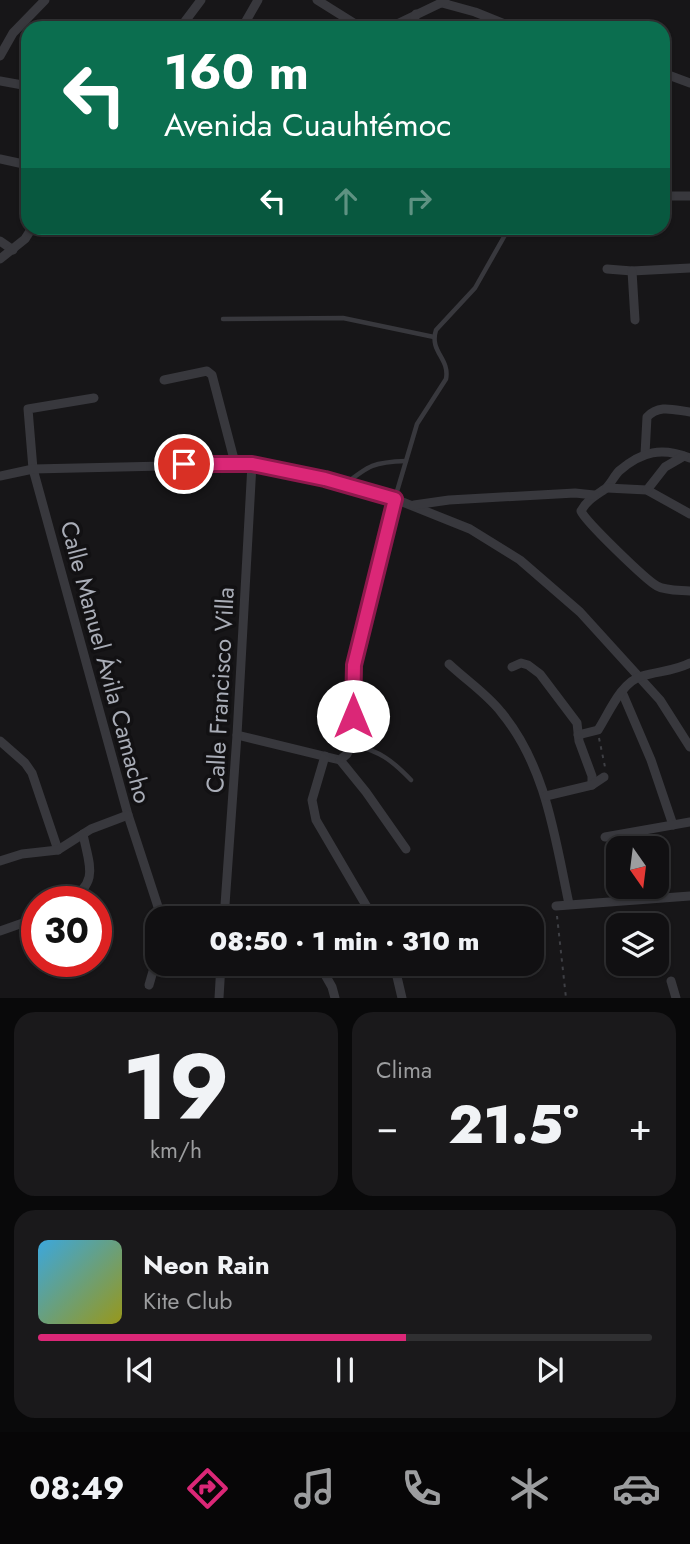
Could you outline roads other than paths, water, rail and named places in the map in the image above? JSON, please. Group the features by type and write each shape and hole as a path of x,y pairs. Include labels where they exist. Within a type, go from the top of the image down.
{"street":[{"path":"25,21 45,0"},
{"path":"185,21 201,0"},
{"path":"246,21 258,0"},
{"path":"320,2 351,21"},
{"path":"399,21 444,2 498,21"},
{"path":"414,21 416,14"},
{"path":"0,57 13,33 21,25"},
{"path":"670,76 690,83"},
{"path":"0,81 21,85"},
{"path":"0,159 21,163"},
{"path":"670,196 690,196"},
{"path":"0,259 28,235"},
{"path":"0,241 13,250"},
{"path":"607,269 632,271 690,268"},
{"path":"632,271 635,320"},
{"path":"164,380 207,371 212,375 235,463"},
{"name":"Calle Manuel Ávila Camacho","path":"94,398 33,406 27,412 33,469 128,815 158,906"},
{"path":"645,454 647,417 652,411 661,408 690,412"},
{"path":"687,457 664,450 645,454 618,472 607,488 594,495 581,511 598,532 657,586 690,591"},
{"path":"647,490 665,467 687,457"},
{"path":"0,476 33,469 252,464 344,485 412,505 470,529 520,560 580,612 660,700 687,734 690,747"},
{"name":"Calle Francisco Villa","path":"225,906 252,464"},
{"path":"607,488 647,490 690,514"},
{"path":"412,505 449,500 594,495"},
{"path":"340,760 352,744 354,665 395,499"},
{"path":"512,667 521,663 540,674 577,723 578,735 592,776 592,785"},
{"path":"578,735 598,730 622,692 639,677 670,671 690,663"},
{"path":"449,664 501,712 523,746 546,796 569,904"},
{"path":"622,692 651,760 673,825"},
{"path":"237,736 340,760 406,849"},
{"path":"0,741 25,762 32,773 58,850"},
{"path":"325,756 312,800 316,820 366,906"},
{"path":"546,796 592,785 604,778"},
{"path":"0,861 22,854 58,850 100,824 128,815"},
{"path":"605,837 690,822"},
{"path":"83,834 90,878 88,886"},
{"path":"556,906 690,896"},
{"path":"0,931 21,924"},
{"path":"149,985 152,976"},
{"path":"219,998 220,976"},
{"path":"326,976 335,998"},
{"path":"397,976 402,998"},
{"path":"671,981 676,998"}],"lane":[{"path":"395,499 420,416 446,379 445,362 436,350 436,330 475,288 505,235"},
{"path":"223,320 343,318 434,337"},
{"path":"344,485 368,466 406,461"},
{"path":"352,744 377,751 393,761 411,780"}]}
